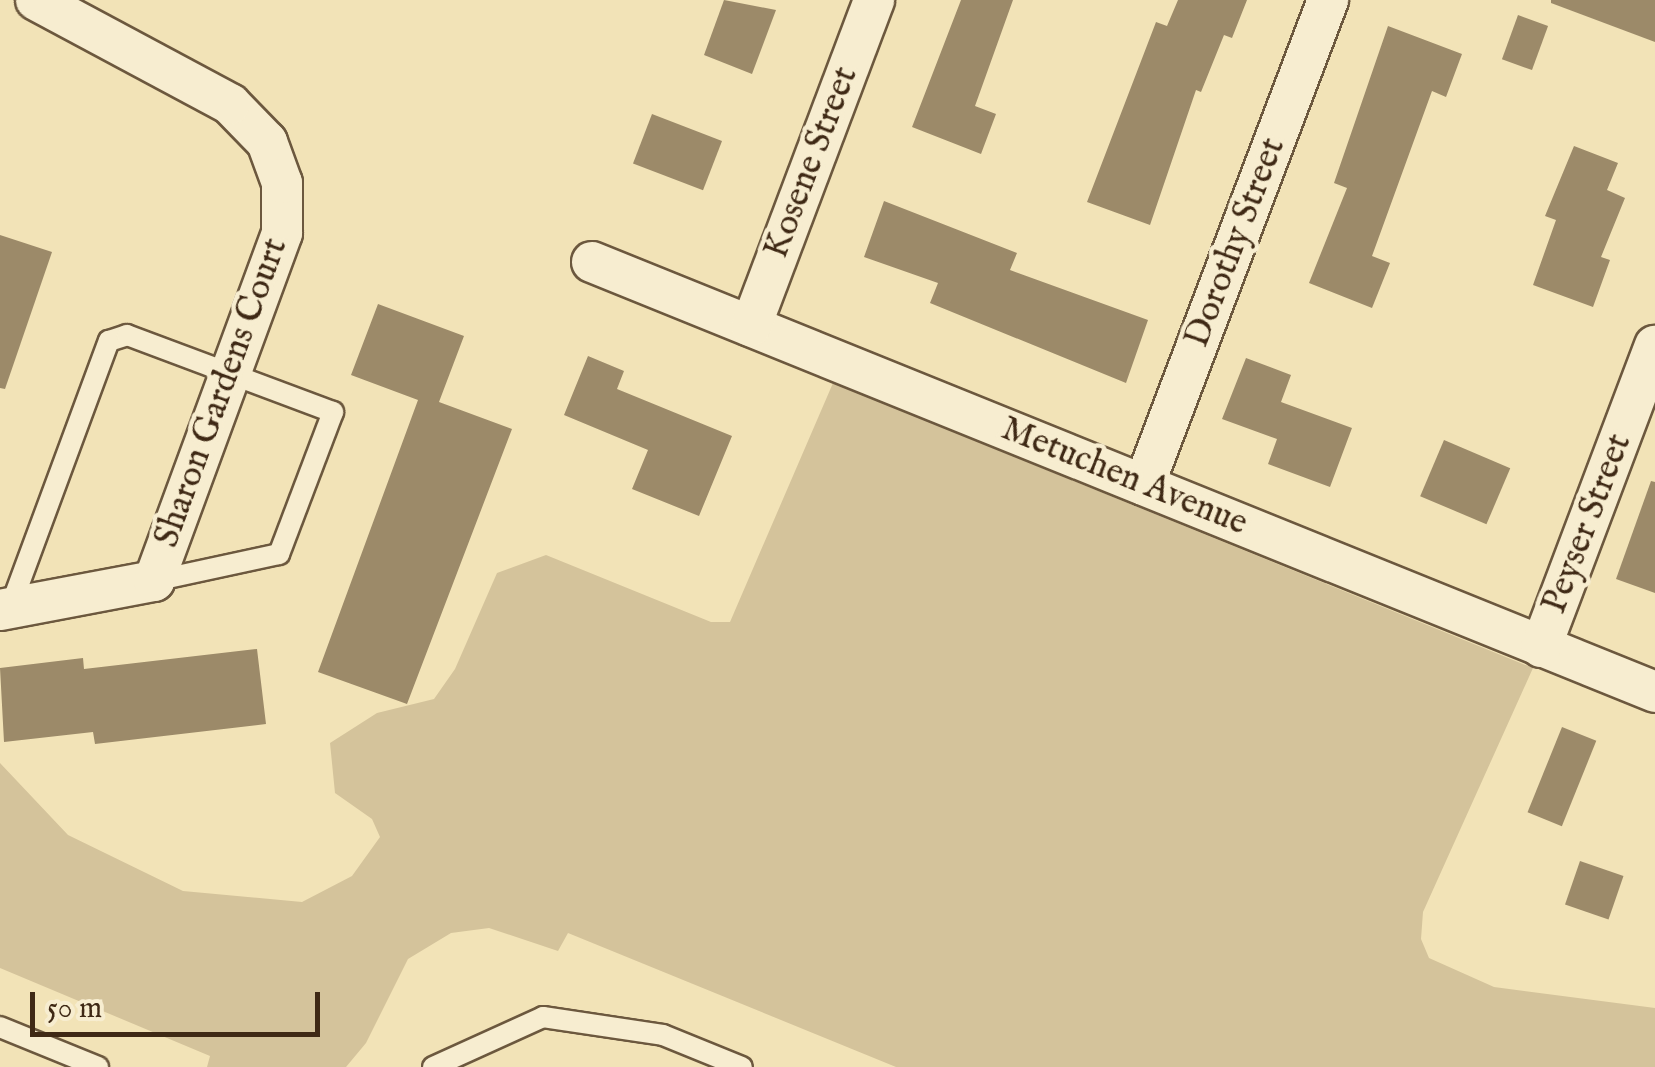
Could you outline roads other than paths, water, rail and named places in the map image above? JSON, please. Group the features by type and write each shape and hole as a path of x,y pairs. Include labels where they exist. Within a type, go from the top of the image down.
{"street":[{"name":"Sharon Gardens Court","path":"5,609 154,581 235,370 282,233 282,183 266,142 230,104 36,0"},
{"name":"Kosene Street","path":"751,326 874,0"},
{"name":"Dorothy Street","path":"1144,485 1328,0"},
{"name":"Metuchen Avenue","path":"592,262 1655,692"},
{"name":"Peyser Street","path":"1541,646 1655,346"}],"lane":[{"path":"5,609 110,342 127,335 235,370 332,412 279,554 154,581"},
{"path":"433,1067 543,1017 663,1035 742,1067"},
{"path":"0,1027 98,1067"}]}
